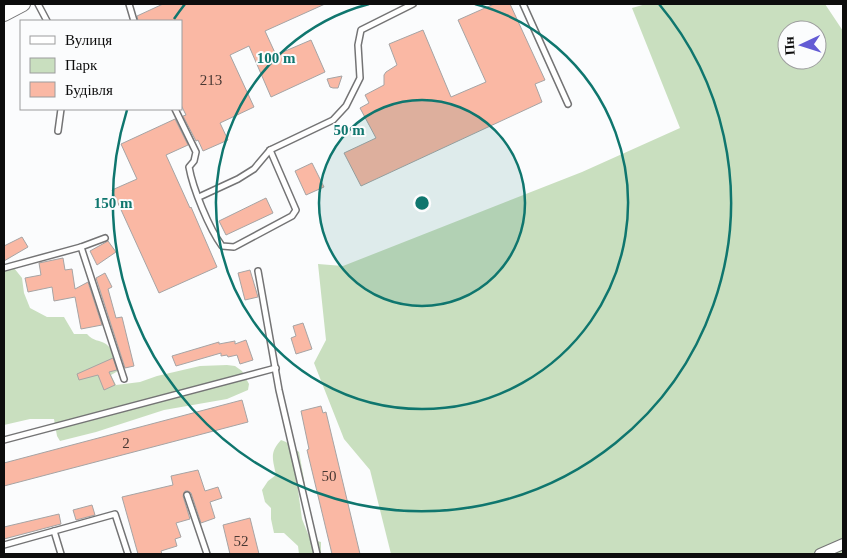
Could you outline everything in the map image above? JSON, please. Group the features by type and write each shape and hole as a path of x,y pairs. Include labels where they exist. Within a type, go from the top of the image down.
{"street":[{"path":"4,14 23,4"},
{"path":"820,554 843,544"}],"lane":[{"path":"38,4 46,20"},
{"path":"129,4 134,20"},
{"path":"199,197 254,169 270,150 333,120 354,94 360,78 358,45 361,30 413,4"},
{"path":"523,4 568,104"},
{"path":"58,132 61,110"},
{"path":"175,110 196,152 194,161 188,167 192,181 214,235 222,246 234,247 292,216 296,210 270,150"},
{"path":"4,268 81,247 105,238"},
{"path":"81,247 124,379"},
{"path":"258,271 279,390 317,554"},
{"path":"4,440 276,368"},
{"path":"187,495 207,554"},
{"path":"4,545 115,514 128,554"},
{"path":"54,531 61,554"}],"green space":[{"path":"646,4 825,4 843,31 843,554 391,554 370,470 344,439 314,363 326,340 318,264 343,266 582,172 680,128 632,8"},
{"path":"14,268 22,278 24,293 30,308 47,317 64,317 74,334 87,334 103,342 111,349 118,368 118,371 111,375 116,385 140,382 200,366 227,365 235,366 242,371 249,384 248,390 227,399 164,410 96,432 60,441 57,436 54,419 30,419 4,425 4,271"},
{"path":"281,440 299,452 305,485 298,490 302,519 310,539 321,542 321,554 299,554 298,546 284,533 274,533 271,508 265,502 262,490 268,481 276,475 273,453"}],"building":[{"path":"163,4 325,4 265,31 276,55 311,40 325,72 271,97 249,46 230,55 254,107 220,123 228,140 203,151 183,116 186,115 182,107 182,20 138,20 137,16"},
{"path":"494,4 510,4 545,80 535,84 542,102 361,186 344,153 376,138 360,108 369,103 365,95 384,85 384,75 397,65 389,44 423,30 451,97 486,82 458,20"},
{"path":"342,76 338,88 330,87 327,79"},
{"path":"175,119 188,145 166,155 217,267 159,293 112,190 137,179 121,144"},
{"path":"312,163 324,187 306,195 295,171"},
{"path":"266,198 273,213 226,235 219,221"},
{"path":"22,237 28,247 4,261 4,246"},
{"path":"108,241 116,252 97,265 90,251"},
{"path":"63,258 65,270 72,269 75,289 88,282 102,325 81,329 75,297 54,301 52,287 28,292 25,278 41,275 39,263"},
{"path":"250,270 258,297 245,300 238,273"},
{"path":"105,273 112,287 108,289 116,318 122,317 134,366 125,368 96,278"},
{"path":"303,323 312,349 296,354 291,338 296,336 293,326"},
{"path":"246,340 253,360 240,364 237,355 228,357 227,355 221,356 221,353 176,366 172,356 219,342 219,344 235,341 235,344"},
{"path":"113,358 117,370 109,372 115,385 104,390 98,375 79,380 77,374"},
{"path":"242,400 248,422 4,486 4,463"},
{"path":"321,406 323,413 326,412 360,554 332,554 307,450 309,449 301,411"},
{"path":"198,470 205,491 218,487 222,498 210,502 215,518 201,523 191,493 185,491 183,496 190,519 176,523 181,537 175,539 177,546 161,551 162,554 138,554 122,497 173,485 171,476"},
{"path":"92,505 95,515 76,520 73,510"},
{"path":"59,514 61,524 4,539 4,527"},
{"path":"250,518 259,554 230,554 223,525"}]}
